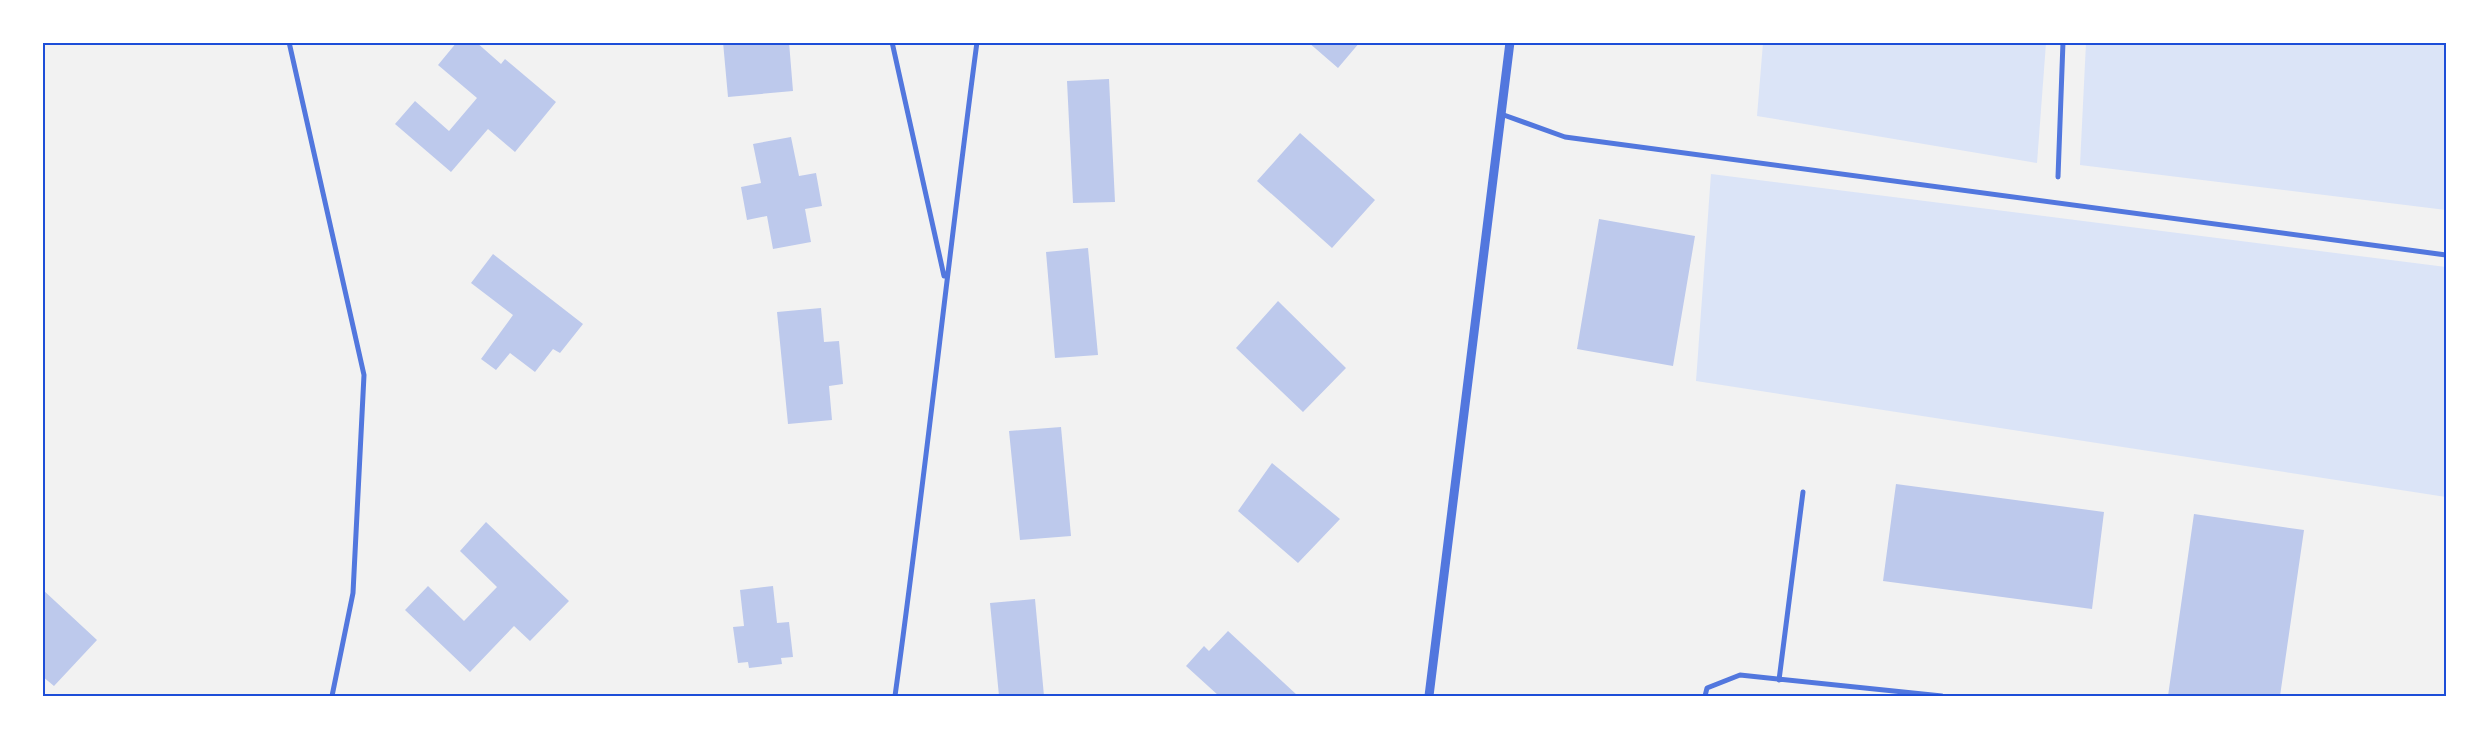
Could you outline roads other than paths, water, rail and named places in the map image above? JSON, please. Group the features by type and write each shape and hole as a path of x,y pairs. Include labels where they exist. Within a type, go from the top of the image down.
{"street":[{"path":"289,42 364,375 353,593 332,696"},
{"path":"892,42 945,282"},
{"path":"895,696 924,483 945,282 977,42"},
{"path":"1429,696 1510,42"},
{"path":"2058,177 2063,42"},
{"path":"1501,114 1565,137 2446,255"},
{"path":"1779,680 1803,492"},
{"path":"1705,696 1707,688 1740,675 1942,696"}]}
